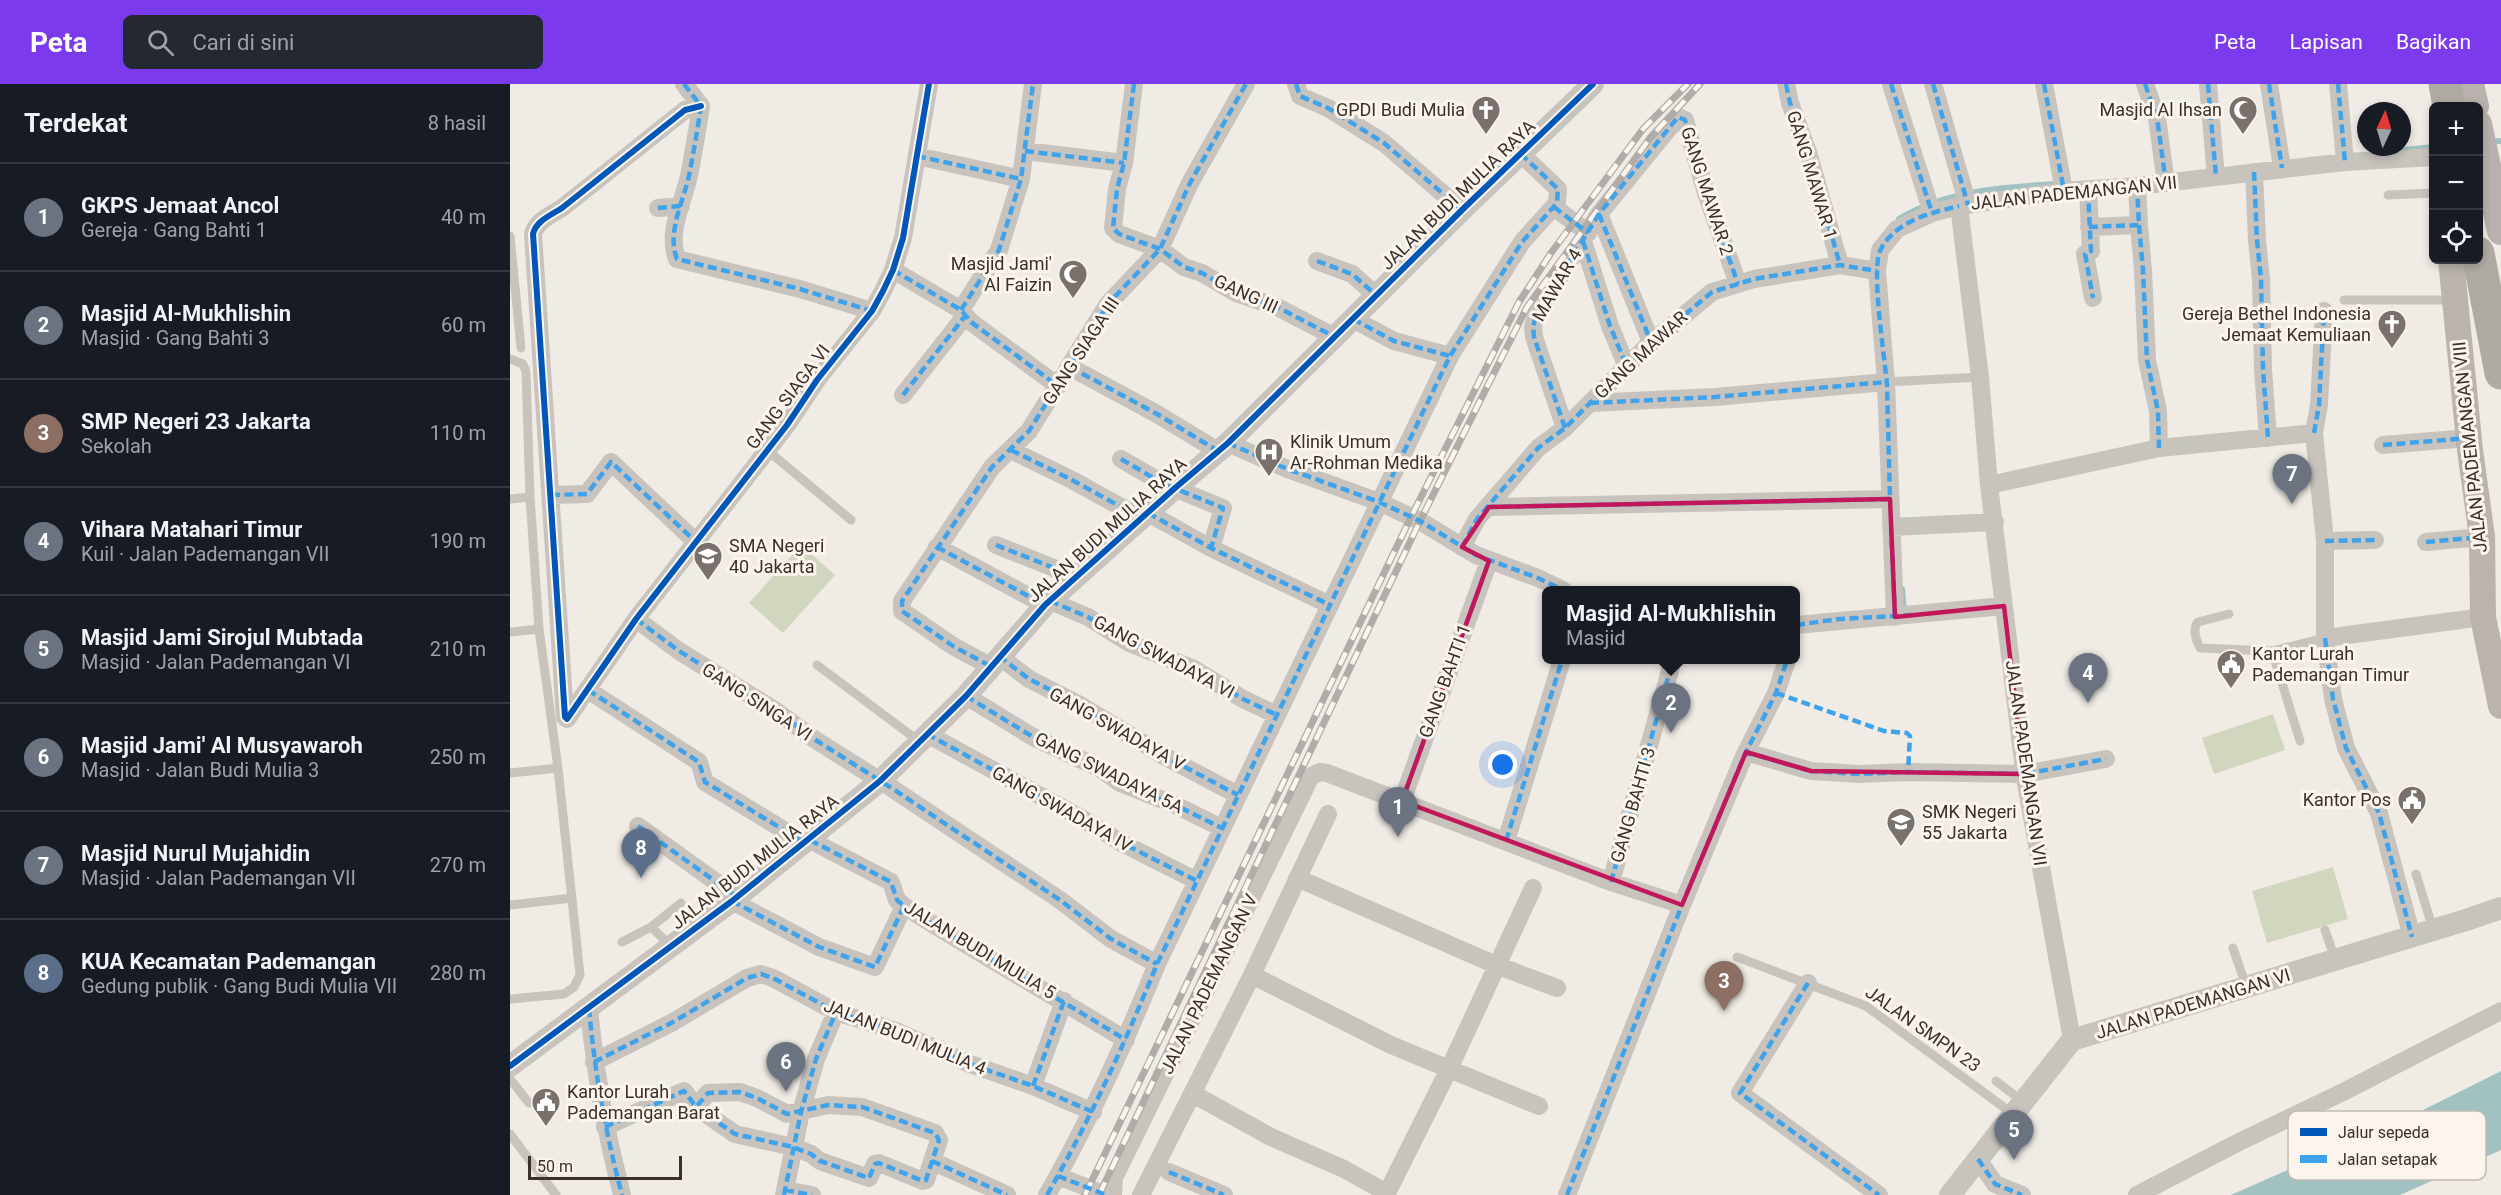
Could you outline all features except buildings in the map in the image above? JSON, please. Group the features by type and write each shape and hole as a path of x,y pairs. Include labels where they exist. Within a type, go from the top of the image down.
{"highway":[{"path":"2480,264 2501,373"}],"main road":[{"path":"2470,84 2474,102"},
{"path":"2483,146 2501,231"},
{"name":"JALAN PADEMANGAN VIII","path":"2451,264 2469,438 2482,537 2483,617 2501,706"}],"street":[{"path":"684,84 701,106 690,173 673,242 677,259 790,286 872,311"},
{"name":"GANG SIAGA VI","path":"551,495 565,717 569,718 636,619 872,311 893,270 903,238 929,84"},
{"path":"903,395 963,313 999,250 1021,179 1033,84"},
{"path":"1025,151 1124,163 1134,84"},
{"name":"GANG SIAGA III","path":"938,547 992,467 1029,431 1108,304 1160,249 1190,183 1246,84"},
{"path":"1296,84 1300,96 1328,108 1384,143 1462,210"},
{"name":"JALAN BUDI MULIA RAYA","path":"510,1066 734,899 880,781 966,696 1047,603 1223,447 1462,210 1593,84"},
{"name":"GANG MAWAR 1","path":"1786,84 1840,265"},
{"path":"1891,84 1930,207"},
{"path":"1904,616 1897,527 1890,499 1890,382 1877,271 1880,250 1897,229 1930,207 1964,200 1933,84"},
{"path":"2044,84 2063,184"},
{"path":"2145,84 2157,118 2165,176"},
{"path":"2208,84 2215,170"},
{"path":"2269,84 2281,162"},
{"path":"2338,84 2345,154"},
{"path":"696,542 611,462 587,494 551,495 532,234 534,227 685,110 701,106"},
{"name":"GANG MAWAR 2","path":"1599,214 1678,117 1685,120 1706,193 1738,284"},
{"path":"1047,1195 1093,1112 1157,964 1450,356 1522,242 1554,207 1559,196 1558,189 1521,154"},
{"name":"JALAN PADEMANGAN VII","path":"2072,1040 2024,774 1989,485 1964,200 2063,184 2088,190 2137,186 2165,176 2215,170 2254,172 2281,162 2345,154 2429,157"},
{"path":"917,156 1021,179"},
{"name":"GANG III","path":"1124,163 1113,228 1119,234 1160,249 1184,267 1202,273 1236,293 1277,307 1335,337"},
{"path":"2254,172 2268,438"},
{"path":"2137,186 2147,360 2158,411 2159,448"},
{"path":"2088,190 2091,251 2085,254 2093,298"},
{"path":"658,208 681,206"},
{"path":"1554,207 1585,237 1610,326 1627,367"},
{"path":"1599,214 1652,342"},
{"name":"MAWAR 4","path":"1565,428 1534,338 1533,327 1536,315 1599,214"},
{"path":"2089,227 2139,225"},
{"path":"1317,261 1352,274 1377,296"},
{"name":"GANG MAWAR","path":"1462,547 1477,519 1538,448 1565,428 1652,342 1712,292 1738,284 1840,265 1877,271"},
{"path":"893,270 963,313 971,322 1058,386"},
{"path":"2324,311 2319,405 2314,433 2325,541 2325,638 2333,699 2346,748 2379,813 2423,933"},
{"path":"1353,319 1394,341 1450,356"},
{"path":"1070,367 1223,447 1379,502 1420,521 1489,561 1538,578 1553,586"},
{"path":"1590,402 1715,397 1890,382"},
{"path":"1989,485 2159,448 2314,433"},
{"path":"2383,445 2469,438"},
{"path":"1011,450 1330,605"},
{"path":"1121,459 1175,488 1223,508 1211,548"},
{"path":"1489,507 1890,499"},
{"path":"1897,527 1995,522"},
{"path":"2426,542 2482,537"},
{"path":"2325,541 2375,540"},
{"path":"996,545 1054,568 1072,580"},
{"name":"GANG SWADAYA VI","path":"938,547 1047,603 1088,617 1129,643 1192,668 1243,699 1277,715"},
{"name":"GANG SWADAYA V","path":"938,547 902,601 902,611 953,646 995,661 1080,705 1164,756 1238,795"},
{"name":"GANG BAHTI 1","path":"1401,801 1489,561"},
{"path":"1800,628 1839,619 1904,616 2004,606"},
{"path":"2325,638 2483,617"},
{"name":"GANG SINGA VI","path":"636,619 679,651 776,711 814,739 1060,900 1111,939 1157,964"},
{"path":"1506,841 1561,664"},
{"name":"GANG BAHTI 3","path":"1611,882 1672,664"},
{"path":"1567,1195 1677,903 1745,754 1776,693 1786,664"},
{"name":"JALAN BUDI MULIA 5","path":"588,690 699,762 705,782 807,841 891,882 897,900 904,906 989,960 1064,1000 1126,1040"},
{"name":"GANG SWADAYA 5A","path":"966,696 1034,737 1099,768 1120,783 1173,804 1222,828"},
{"name":"GANG SWADAYA IV","path":"923,738 1081,818 1122,843 1197,881"},
{"path":"1745,754 1821,772 1859,774 1908,772 2024,774 2106,759"},
{"name":"JALAN PADEMANGAN V","path":"1113,1195 1114,1178 1311,776 1320,772 1327,773 1401,801"},
{"path":"1401,801 1611,882 1677,903"},
{"path":"1141,1195 1252,975 1328,814"},
{"path":"638,826 734,899 819,947 875,967 904,906"},
{"path":"1297,878 1496,965 1557,988"},
{"path":"1193,1094 1272,1137 1344,1169 1387,1193 1449,1069 1533,888"},
{"name":"JALAN PADEMANGAN VI","path":"1950,1195 2072,1040 2501,908"},
{"name":"JALAN BUDI MULIA 4","path":"594,1062 673,1022 747,978 761,974 773,978 836,1012 896,1031 970,1064 1033,1086 1093,1112"},
{"path":"1252,975 1391,1045 1539,1106"},
{"path":"1808,983 1740,1093 1879,1195"},
{"path":"1033,1086 1064,1000"},
{"path":"590,1008 594,1062 604,1127 622,1195"},
{"path":"2303,1111 2501,1011"},
{"path":"812,1195 785,1193 801,1112 816,1059 836,1012"},
{"path":"604,1127 686,1092 696,1107 735,1134 793,1147 811,1154 820,1161 869,1178 875,1164 879,1163 925,1181 939,1140 935,1133 862,1107 828,1104 787,1114 757,1098 736,1091 708,1093 696,1107"},
{"path":"2137,1195 2288,1118"},
{"path":"1978,1159 1995,1184 2022,1195"},
{"path":"932,1161 1007,1195"},
{"path":"1169,1172 1224,1195"},
{"path":"1058,1176 1106,1195"}],"lane":[{"path":"2388,195 2429,193"},
{"path":"510,236 521,348"},
{"path":"2344,300 2455,300"},
{"path":"510,359 523,364 526,372 530,497 539,629 558,768 580,975 574,987 564,994 510,999"},
{"path":"1890,382 1980,376"},
{"path":"767,450 851,520"},
{"path":"510,499 530,497"},
{"path":"2229,614 2199,622 2195,626 2200,648 2272,651 2325,638"},
{"path":"510,633 539,629"},
{"path":"2272,651 2300,741"},
{"path":"817,665 923,738"},
{"path":"510,772 558,768"},
{"path":"2416,874 2423,933"},
{"path":"510,905 572,898"},
{"path":"622,942 651,927 681,903"},
{"path":"651,927 672,946"},
{"path":"2325,930 2335,960"},
{"path":"2234,948 2247,988"},
{"name":"JALAN SMPN 23","path":"1737,957 1866,1006 2018,1107"},
{"path":"510,1079 529,1103"},
{"path":"1996,1081 2018,1107"},
{"path":"510,1134 556,1195"}],"highlighted area":[{"path":"1890,499 1895,617 2004,606 2024,774 1811,771 1746,752 1682,905 1402,801 1489,561 1462,547 1489,507"}],"green space":[{"path":"801,545 835,575 783,633 749,603"},
{"path":"2273,714 2285,750 2214,774 2202,738"},
{"path":"2333,867 2348,919 2267,943 2252,891"}],"water":[{"path":"2501,1071 2501,1150 2486,1157 2486,1111 2421,1111"},
{"path":"2288,1170 2288,1180 2434,1180 2400,1195 2231,1195"}],"waterway":[{"path":"2488,142 2501,141"},
{"path":"2411,149 2429,147"},
{"path":"1899,219 1935,202 1955,196 1996,189 2057,184"},
{"path":"1902,589 1904,612"}],"railway":[{"path":"1085,1195 1411,517 1519,302 1551,253 1643,129 1688,84"},
{"path":"1099,1195 1420,521 1527,307 1650,138 1700,84"}],"marked path":[{"path":"684,84 701,106 688,182 675,226 674,248 677,259 800,289 872,311"},
{"path":"961,310 999,250 1021,179 1033,84"},
{"path":"1134,84 1113,228 1119,234 1160,249 1184,267 1202,273 1236,293 1277,307 1335,337"},
{"path":"990,666 953,646 902,611 902,601 992,467 1029,431 1108,304 1160,249 1190,183 1246,84"},
{"path":"1296,84 1300,96 1328,108 1384,143 1462,210"},
{"path":"1786,84 1840,265"},
{"path":"1891,84 1932,213"},
{"path":"1933,84 1968,205"},
{"path":"2044,84 2064,191"},
{"path":"2145,84 2157,118 2166,183"},
{"path":"2208,84 2216,177"},
{"path":"2269,84 2282,168"},
{"path":"2338,84 2345,162"},
{"path":"1565,428 1534,337 1533,327 1536,315 1599,214 1678,117 1685,120 1706,193 1738,284"},
{"path":"1025,151 1124,163"},
{"path":"1047,1195 1106,1081 1157,964 1450,356 1522,242 1557,203 1558,189 1521,154"},
{"path":"917,156 1021,179"},
{"path":"2254,172 2268,438"},
{"path":"2089,227 2139,225 2137,186"},
{"path":"2088,190 2091,251 2085,254 2093,298"},
{"path":"658,208 681,206"},
{"path":"1489,507 1890,499 1887,385 1879,314 1878,259 1887,239 1895,231 1926,215 1959,206"},
{"path":"1554,207 1588,233"},
{"path":"1599,214 1651,342"},
{"path":"2139,225 2147,360 2158,411 2159,448"},
{"path":"1583,241 1610,326 1627,367"},
{"path":"1317,261 1352,274 1377,296"},
{"path":"1462,547 1477,519 1538,448 1565,428 1646,347 1712,292 1754,279 1840,265 1877,271"},
{"path":"893,270 961,310 971,322 1058,386"},
{"path":"2314,433 2319,405 2324,311"},
{"path":"903,395 965,316"},
{"path":"1353,319 1394,341 1450,356"},
{"path":"1070,367 1157,414 1218,451"},
{"path":"1590,403 1715,397 1886,382"},
{"path":"2383,445 2469,438"},
{"path":"1228,443 1285,468 1379,502 1420,521 1476,555 1555,586"},
{"path":"1011,450 1141,518"},
{"path":"1121,459 1164,484 1223,508 1211,548"},
{"path":"551,495 587,494 611,462 696,542"},
{"path":"1148,513 1211,548 1330,605"},
{"path":"1891,527 1895,617"},
{"path":"2426,542 2482,537"},
{"path":"2325,541 2375,540"},
{"path":"996,545 1054,568 1072,581"},
{"path":"937,547 1045,605"},
{"path":"1402,801 1489,561"},
{"path":"1050,601 1088,617 1129,643 1192,668 1243,699 1277,715"},
{"path":"1800,624 1839,619 1912,615"},
{"path":"636,619 679,651 776,711 814,739 1060,900 1111,939 1157,964"},
{"path":"2325,638 2333,699 2346,748 2379,813 2412,937"},
{"path":"999,656 1029,679 1080,705 1164,756 1238,795"},
{"path":"1506,841 1561,664"},
{"path":"1611,882 1672,664"},
{"path":"1567,1195 1682,905 1745,754 1776,693 1786,664"},
{"path":"588,690 699,762 705,782 805,843"},
{"path":"1776,693 1884,731 1907,733 1910,736 1908,772"},
{"path":"966,696 1033,737 1099,768 1120,783 1173,804 1222,828"},
{"path":"927,734 1081,818 1122,843 1197,881"},
{"path":"1745,754 1753,754 1811,771 1859,774 1908,772 2024,774 2106,759"},
{"path":"638,826 737,897"},
{"path":"810,840 891,882 897,900 904,906 1126,1040"},
{"path":"732,901 819,947 875,967 904,906"},
{"path":"594,1062 673,1022 747,978 761,974 773,978 836,1012 896,1031 970,1064 1033,1086 1093,1112"},
{"path":"1808,983 1740,1093 1879,1195"},
{"path":"1033,1086 1064,1001"},
{"path":"589,1008 601,1102 622,1195"},
{"path":"784,1195 801,1112 816,1059 836,1012"},
{"path":"605,1127 684,1091 696,1107 735,1134 793,1147 811,1154 820,1161 869,1178 875,1164 879,1163 923,1181 926,1180 939,1140 935,1133 862,1107 828,1105 787,1114 740,1092 708,1093 696,1107"},
{"path":"1978,1159 1995,1184 2022,1195"},
{"path":"932,1161 1007,1195"},
{"path":"1169,1172 1224,1195"},
{"path":"1058,1176 1106,1195"},
{"path":"785,1190 812,1195"}],"cycle path":[{"path":"701,106 685,110 562,208 541,222 533,234 565,717 567,719 636,619 787,425 817,380 872,311 893,270 903,238 929,84"},
{"path":"510,1066 732,901 880,781 966,696 1045,605 1228,443 1462,210 1593,84"}],"place":[{"name":"GPDI Budi Mulia","path":"1486,136"},
{"name":"Masjid Al Ihsan","path":"2243,136"},
{"name":"Masjid Jami' Al Faizin","path":"1073,300"},
{"name":"Gereja Bethel Indonesia Jemaat Kemuliaan","path":"2392,350"},
{"name":"Klinik Umum Ar-Rohman Medika","path":"1269,478"},
{"name":"Masjid Nurul Mujahidin","path":"2292,504"},
{"name":"SMA Negeri 40 Jakarta","path":"708,582"},
{"name":"Kantor Lurah Pademangan Timur","path":"2231,690"},
{"name":"Vihara Matahari Timur","path":"2088,703"},
{"name":"Masjid Al-Mukhlishin","path":"1671,733"},
{"name":"Kantor Pos","path":"2412,826"},
{"name":"GKPS Jemaat Ancol","path":"1398,837"},
{"name":"SMK Negeri 55 Jakarta","path":"1901,848"},
{"name":"KUA Kecamatan Pademangan","path":"641,878"},
{"name":"SMP Negeri 23 Jakarta","path":"1724,1011"},
{"name":"Masjid Jami' Al Musyawaroh","path":"786,1092"},
{"name":"Kantor Lurah Pademangan Barat","path":"546,1128"},
{"name":"Masjid Jami Sirojul Mubtada","path":"2014,1160"}]}
